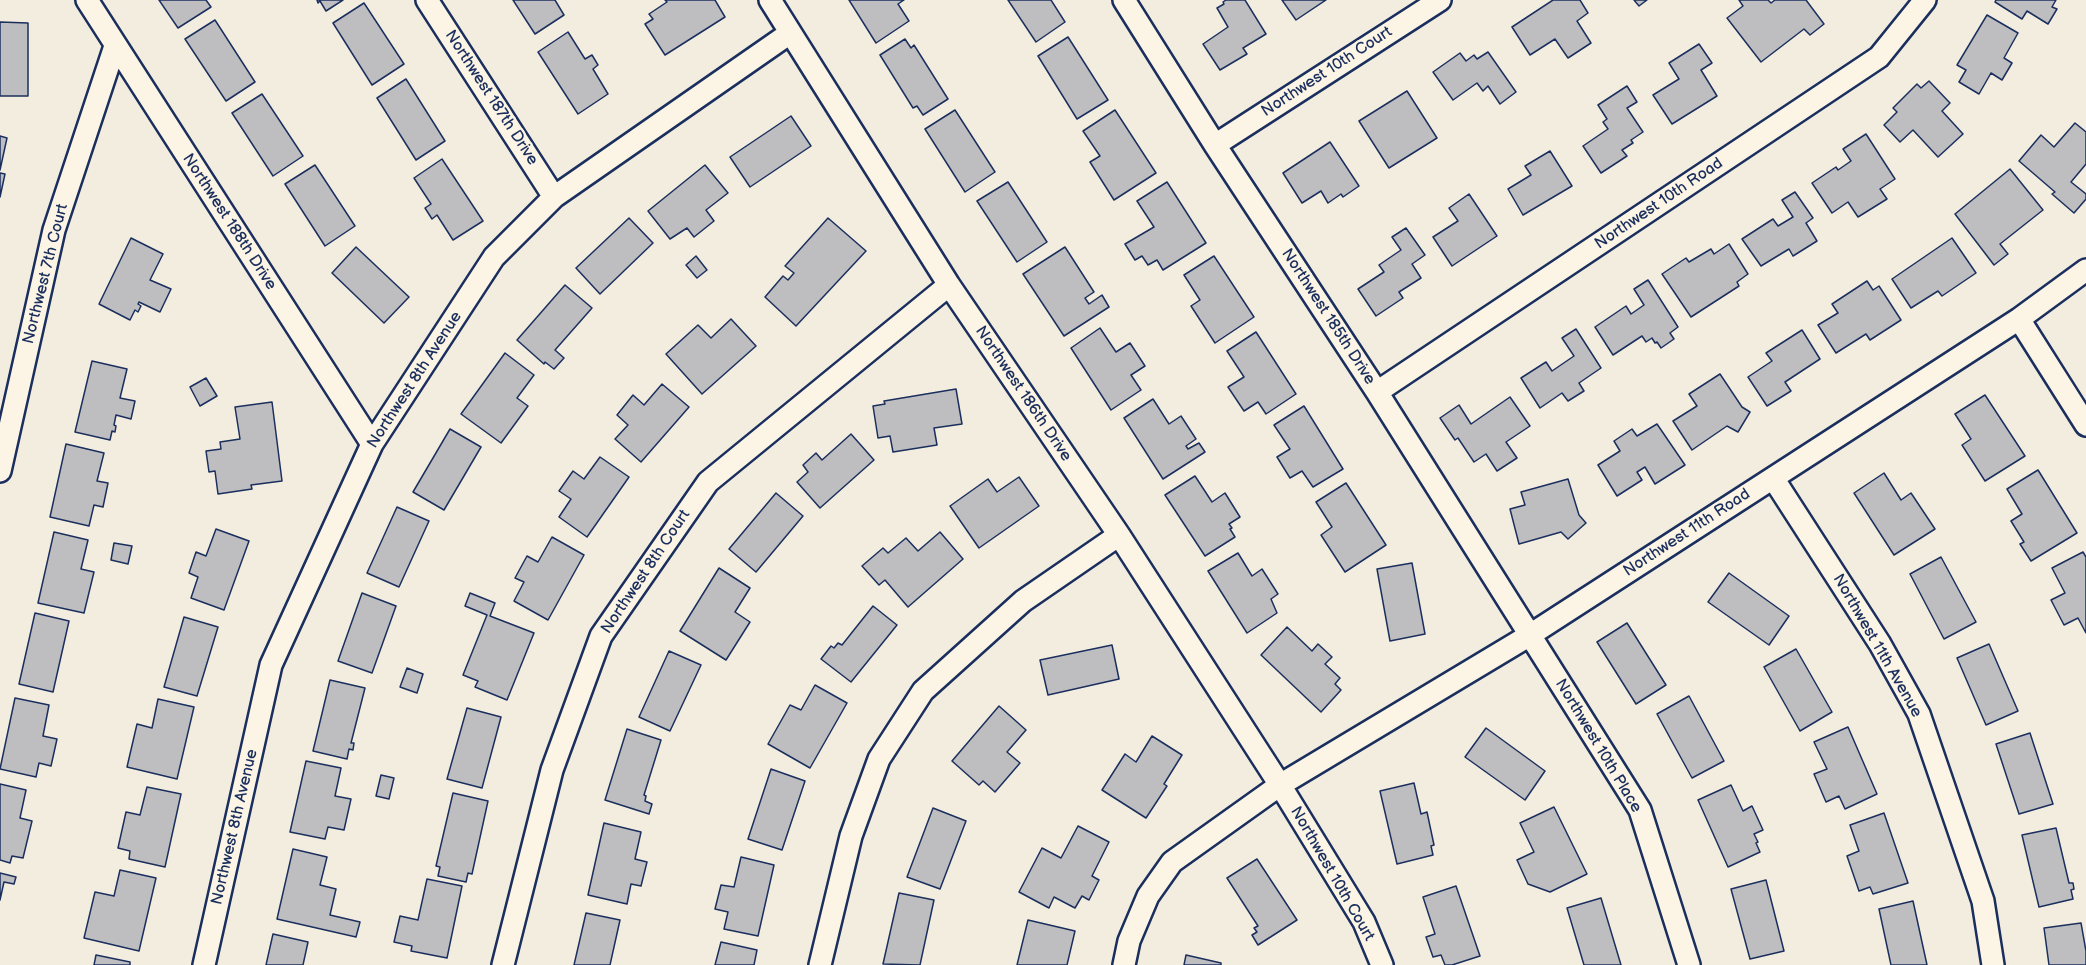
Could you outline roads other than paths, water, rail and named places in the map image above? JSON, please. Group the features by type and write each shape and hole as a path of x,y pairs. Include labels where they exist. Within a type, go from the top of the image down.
{"street":[{"name":"Northwest 188th Drive","path":"87,0 372,444"},
{"name":"Northwest 187th Drive","path":"427,0 554,197"},
{"name":"Northwest 186th Drive","path":"770,0 949,285 1119,535 1280,785"},
{"name":"Northwest 185th Drive","path":"1124,0 1215,145 1377,392 1530,635"},
{"name":"Northwest 10th Court","path":"1215,145 1440,0"},
{"name":"Northwest 10th Road","path":"1377,392 1879,57 1925,0"},
{"name":"Northwest 8th Avenue","path":"204,965 271,665 372,444 494,257 554,197 790,33"},
{"name":"Northwest 7th Court","path":"0,471 54,230 116,46"},
{"name":"Northwest 11th Road","path":"1124,965 1130,941 1148,896 1173,862 1280,785 1530,635 2019,319 2086,270"},
{"name":"Northwest 8th Court","path":"503,965 552,770 601,636 708,482 949,285"},
{"path":"2019,319 2086,425"},
{"name":"Northwest 11th Avenue","path":"1773,478 1880,644 1919,714 1983,901 1993,965"},
{"path":"820,965 850,836 879,759 923,691 1023,601 1119,535"},
{"name":"Northwest 10th Place","path":"1530,635 1640,810 1689,965"},
{"name":"Northwest 10th Court","path":"1280,785 1364,922 1382,965"}]}
